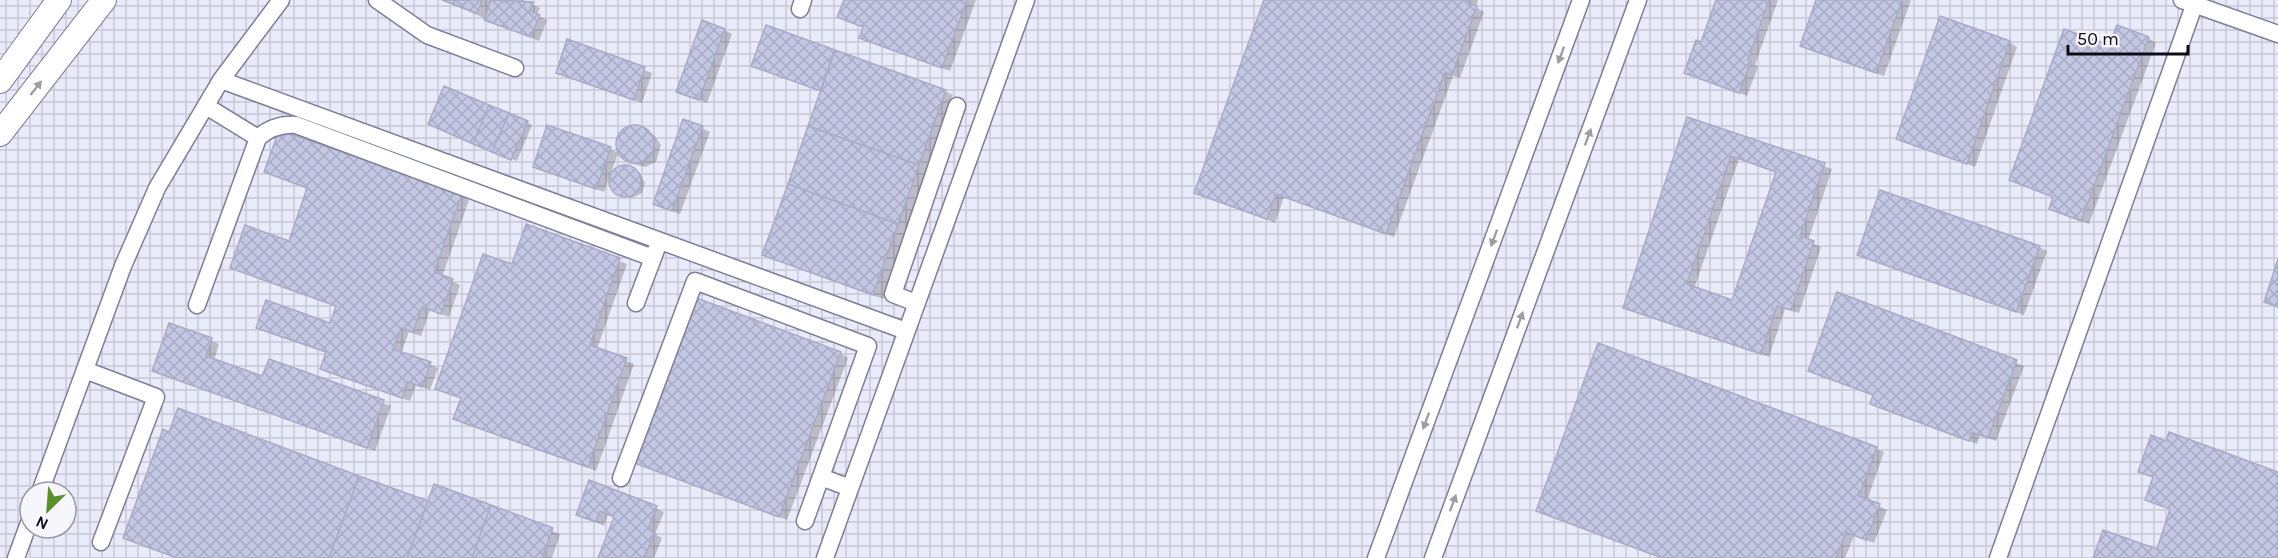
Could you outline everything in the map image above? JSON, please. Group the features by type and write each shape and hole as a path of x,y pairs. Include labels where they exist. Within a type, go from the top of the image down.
{"highway":[{"path":"0,81 59,0"},
{"path":"0,134 104,0"}],"street":[{"path":"44,480 123,266 157,188 221,80 281,0"},
{"path":"377,0 401,19 427,35 515,68"},
{"path":"825,558 1026,0"},
{"path":"1376,558 1581,0"},
{"path":"1433,558 1638,0"},
{"path":"1998,558 2191,2 2278,34"},
{"path":"221,80 906,331"},
{"path":"206,106 258,138"},
{"path":"916,303 893,294 957,106"},
{"path":"197,305 258,138 277,126 296,125 653,258"},
{"path":"636,303 660,241"},
{"path":"621,478 695,281 868,346 805,521"},
{"path":"85,370 156,398 101,542"},
{"path":"821,477 850,488"},
{"path":"16,558 23,540"}],"shaded area":[{"path":"0,0 2278,0 2278,558 0,558"}],"building":[{"path":"442,0 482,0 477,13"},
{"path":"491,0 533,2 530,11 540,15 531,37 484,20"},
{"path":"844,0 967,0 942,68 859,38 863,27 837,17"},
{"path":"1264,0 1469,0 1468,3 1477,6 1452,75 1445,72 1386,234 1276,194 1267,219 1194,193"},
{"path":"1716,0 1769,0 1739,93 1684,73 1696,40 1701,42"},
{"path":"1816,0 1902,0 1876,73 1800,46"},
{"path":"1940,16 2010,41 1967,164 1896,139"},
{"path":"702,20 725,29 699,100 676,92"},
{"path":"766,25 835,50 821,91 751,66"},
{"path":"2117,25 2149,37 2081,221 2049,209 2053,197 2009,180 2064,29 2109,45"},
{"path":"567,39 645,67 634,100 556,73"},
{"path":"835,50 946,90 919,165 808,126"},
{"path":"444,86 489,105 473,144 428,124"},
{"path":"489,105 509,113 492,152 473,144"},
{"path":"509,113 528,121 511,160 492,152"},
{"path":"1687,117 1825,163 1800,236 1814,241 1791,310 1777,306 1761,354 1623,308","holes":["1731,156 1776,172 1732,300 1687,284"]},
{"path":"683,119 703,126 672,211 653,204"},
{"path":"547,125 611,147 596,189 533,167"},
{"path":"635,125 649,130 654,144 649,158 635,163 621,158 616,144 621,130"},
{"path":"808,126 919,165 898,224 788,184"},
{"path":"279,130 462,194 434,272 453,279 441,314 422,307 413,332 401,328 393,349 431,362 422,387 408,382 402,398 320,369 326,352 256,328 266,300 330,323 336,306 230,268 245,225 289,241 307,188 264,172"},
{"path":"625,165 636,170 641,181 636,192 625,197 614,192 609,181 614,170"},
{"path":"788,184 898,224 873,295 762,255"},
{"path":"1880,190 2040,246 2016,312 1857,255"},
{"path":"526,224 620,258 590,345 627,358 588,467 453,419 461,398 435,389 483,254 512,264"},
{"path":"2278,259 2278,307 2264,302"},
{"path":"1837,292 2017,360 1988,438 1972,432 1969,441 1870,404 1873,395 1808,371"},
{"path":"694,297 841,352 779,517 632,462"},
{"path":"169,323 212,338 206,356 262,376 269,359 384,400 367,448 152,371"},
{"path":"1598,343 1877,447 1859,496 1880,504 1866,540 1846,532 1836,558 1662,558 1536,511"},
{"path":"178,408 359,476 329,558 177,558 123,538 163,429 169,432"},
{"path":"2169,432 2278,472 2278,558 2093,558 2103,530 2157,549 2170,509 2145,500 2153,477 2138,472 2151,435 2166,441"},
{"path":"359,476 428,501 407,558 329,558"},
{"path":"589,480 657,506 648,529 655,532 644,558 598,558 614,517 600,511 596,522 576,515"},
{"path":"434,484 491,505 472,558 407,558"},
{"path":"491,505 553,528 542,558 472,558"}]}
